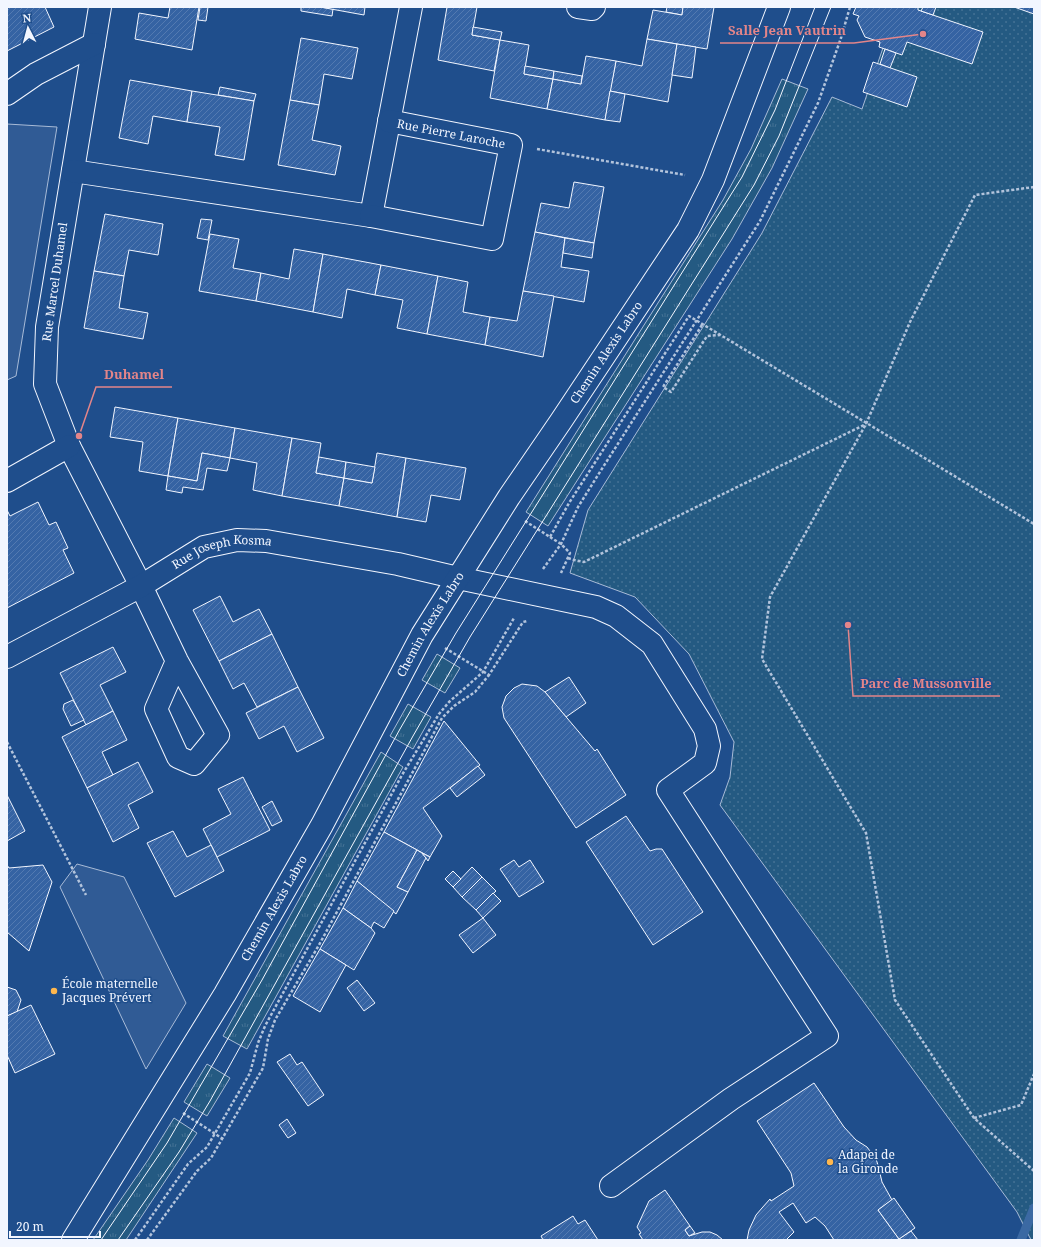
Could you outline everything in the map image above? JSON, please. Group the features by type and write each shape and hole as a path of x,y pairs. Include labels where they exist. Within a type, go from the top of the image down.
{"street":[{"name":"Rue Marcel Duhamel","path":"100,7 46,327 45,384 69,446 141,586 177,661"},
{"name":"Rue Pierre Laroche","path":"371,216 411,7"},
{"path":"578,7 592,9 594,7"},
{"name":"Chemin Alexis Labro","path":"73,1240 229,987 322,826 422,635 503,507 688,230 713,180 779,7"},
{"path":"7,94 36,74 94,44"},
{"name":"Rue Pierre Laroche","path":"73,171 371,216 492,239 510,145 389,121"},
{"path":"7,481 69,446"},
{"name":"Rue Joseph Kosma","path":"7,657 141,586 204,547 237,540 266,541 398,564 596,607 616,616 652,644 705,728 709,746 705,763 668,790 827,1036 731,1099 611,1186"}],"path":[{"path":"135,1240 188,1164 207,1146 250,1073 258,1043 265,1026 402,775 439,714 449,702 483,672 541,572 561,544 578,507 760,221 818,104 850,7"},
{"path":"510,145 713,180"},
{"path":"1034,187 975,195 910,322 866,424 770,597 762,659 866,833 895,1000 974,1118 1034,1171"},
{"path":"503,507 550,537 569,503 689,316 1034,524"},
{"path":"702,325 663,387 671,392 707,336 721,335"},
{"path":"568,558 584,562 866,424"},
{"path":"148,1240 197,1171 212,1158 263,1068 268,1039 275,1020 318,945 442,718 454,706 475,692 489,675"},
{"path":"7,742 86,895"},
{"path":"974,1118 1021,1105 1034,1074"}],"green space":[{"path":"897,7 1034,7 1034,1240 1031,1240 1017,1212 720,805 730,777 734,742 689,654 635,597 570,573 588,510 762,233 832,97 862,109"},
{"path":"782,79 808,89 772,168 732,239 548,526 526,512 723,200 751,149"},
{"path":"437,654 460,668 445,693 422,680"},
{"path":"408,704 431,717 413,749 390,736"},
{"path":"381,752 403,767 247,1049 223,1036"},
{"path":"207,1064 230,1078 207,1116 184,1102"},
{"path":"174,1118 197,1133 126,1240 93,1240 148,1160"}],"shaded area":[{"path":"7,124 57,127 16,376 7,380"},
{"path":"77,864 124,877 186,1003 146,1069 60,887"}],"building":[{"path":"7,7 45,7 54,27 7,51"},
{"path":"170,7 199,7 192,50 135,39 139,13 168,18"},
{"path":"200,7 208,7 206,21 198,20"},
{"path":"301,7 333,9 332,16 301,11"},
{"path":"320,7 365,7 364,15"},
{"path":"447,7 477,7 472,35 500,40 494,71 438,60"},
{"path":"667,7 683,7 682,15 666,12"},
{"path":"683,7 714,7 707,49 647,39 653,10 682,15"},
{"path":"856,7 918,7 918,10 983,32 972,64 907,42 902,55 879,47 880,42 865,37 857,20 859,16 853,14"},
{"path":"923,7 936,7 933,15 921,11"},
{"path":"1014,7 1034,7 1034,14"},
{"path":"473,27 502,32 500,40 472,35"},
{"path":"301,38 358,48 352,79 324,74 319,105 290,100"},
{"path":"647,39 677,44 668,102 610,91 616,61 642,66"},
{"path":"500,40 529,45 524,74 553,79 547,109 490,98"},
{"path":"677,44 696,47 692,78 672,75"},
{"path":"885,49 896,53 890,68 880,64"},
{"path":"586,56 616,61 605,120 547,109 553,79 581,84"},
{"path":"873,62 917,77 907,107 863,92"},
{"path":"525,66 554,71 553,79 524,74"},
{"path":"554,71 582,76 581,84 553,79"},
{"path":"130,80 192,91 187,122 153,116 148,144 119,138"},
{"path":"220,87 256,94 254,101 218,95"},
{"path":"192,91 254,101 244,160 215,155 220,127 187,122"},
{"path":"610,91 625,94 620,122 605,120"},
{"path":"290,100 319,105 312,140 341,146 335,175 278,165"},
{"path":"574,182 604,187 594,243 535,232 541,203 569,208"},
{"path":"105,214 163,224 158,255 129,250 124,276 94,271"},
{"path":"201,219 212,220 208,240 197,238"},
{"path":"535,232 565,238 561,267 589,271 584,302 523,291"},
{"path":"210,234 239,239 233,268 261,273 256,301 199,291"},
{"path":"565,238 594,243 592,258 563,253"},
{"path":"294,249 323,254 313,312 256,301 261,273 289,279"},
{"path":"323,254 381,265 375,295 347,289 342,318 313,312"},
{"path":"381,265 438,276 427,334 397,328 403,300 375,295"},
{"path":"94,271 124,276 119,308 148,313 143,339 84,328"},
{"path":"438,276 468,282 463,312 490,317 485,345 427,334"},
{"path":"523,291 554,296 543,357 485,345 490,317 517,321"},
{"path":"115,407 178,418 168,476 139,471 143,442 110,437"},
{"path":"178,418 235,428 230,458 202,453 197,481 168,476"},
{"path":"235,428 292,438 282,496 253,490 257,463 230,458"},
{"path":"292,438 321,443 316,473 344,478 339,506 282,496"},
{"path":"202,453 230,458 227,471 207,468 203,490 183,487 182,493 166,490 168,476 197,481"},
{"path":"377,453 406,458 397,517 339,506 344,478 372,483"},
{"path":"319,457 346,462 344,478 316,473"},
{"path":"406,458 466,468 460,500 431,495 426,522 397,517"},
{"path":"346,462 375,467 372,483 344,478"},
{"path":"38,502 49,525 56,522 68,548 63,550 74,573 7,608 7,510 10,516"},
{"path":"220,596 233,622 259,609 272,634 219,661 193,610"},
{"path":"272,634 298,687 257,707 244,683 233,689 219,661"},
{"path":"113,647 126,672 100,685 113,711 86,725 60,673"},
{"path":"569,677 586,703 566,717 545,692"},
{"path":"522,684 537,686 545,692 595,751 597,749 626,795 576,828 504,718 502,707 506,696 514,688"},
{"path":"298,687 324,738 297,752 284,726 259,739 246,713"},
{"path":"73,700 84,720 71,726 63,709 64,704"},
{"path":"113,711 127,740 102,752 113,775 87,788 62,737"},
{"path":"444,721 480,765 423,808 442,836 430,857 384,832"},
{"path":"138,762 153,792 128,805 139,828 113,842 87,788"},
{"path":"478,766 485,775 457,797 450,788"},
{"path":"243,777 270,830 217,857 203,829 231,814 218,789"},
{"path":"7,795 25,831 7,841"},
{"path":"272,801 282,821 272,826 262,807"},
{"path":"626,816 650,851 662,849 703,912 653,945 586,842"},
{"path":"173,831 187,857 211,845 224,871 175,897 147,843"},
{"path":"384,832 417,850 397,887 408,892 396,914 357,881"},
{"path":"417,850 426,858 408,892 397,887"},
{"path":"422,853 430,857 428,861 426,858"},
{"path":"514,860 519,867 530,860 544,882 519,897 500,869"},
{"path":"7,865 9,868 43,865 52,882 29,951 7,932"},
{"path":"472,867 482,877 462,897 453,887"},
{"path":"453,871 461,879 453,887 445,879"},
{"path":"482,877 496,891 476,910 462,897"},
{"path":"357,881 394,911 384,928 374,922 371,928 343,908"},
{"path":"493,893 501,901 483,918 476,910"},
{"path":"343,908 371,928 375,933 354,970 320,949"},
{"path":"483,918 496,935 473,953 459,935"},
{"path":"320,949 346,965 320,1012 293,996"},
{"path":"357,980 375,1003 364,1011 347,988"},
{"path":"7,987 16,990 21,1000 17,1012 7,1016"},
{"path":"31,1005 55,1054 15,1073 7,1055 7,1016"},
{"path":"290,1054 297,1065 302,1062 324,1095 308,1106 277,1062"},
{"name":"Adapei de la Gironde","path":"814,1083 844,1127 856,1140 867,1147 876,1159 882,1182 892,1200 878,1210 899,1239 911,1231 918,1240 834,1240 825,1226 815,1217 806,1223 793,1203 779,1212 794,1232 786,1240 747,1240 749,1230 756,1215 762,1208 770,1199 771,1201 794,1186 791,1173 757,1121"},
{"path":"287,1119 296,1133 288,1138 279,1125"},
{"path":"665,1190 690,1226 685,1230 689,1236 702,1232 710,1232 723,1240 643,1240 637,1227 649,1201"},
{"path":"894,1198 915,1228 899,1239 878,1210"},
{"path":"573,1216 578,1224 585,1220 598,1240 543,1240 541,1236"},
{"path":"690,1226 695,1233 689,1236 685,1230"}],"waterway":[{"path":"1021,1240 1034,1208"}],"tram line":[{"path":"101,1240 167,1143 262,980 400,729 456,633 742,177 775,110 815,7"},
{"path":"118,1240 179,1152 210,1101 413,736 470,637 754,185 779,136 831,7"}],"place":[{"name":"Salle Jean Vautrin","path":"923,34"},
{"name":"Duhamel","path":"79,436"},
{"name":"Parc de Mussonville","path":"848,625"},
{"name":"École maternelle Jacques Prévert","path":"54,991"},
{"name":"Adapei de la Gironde","path":"830,1162"}]}
